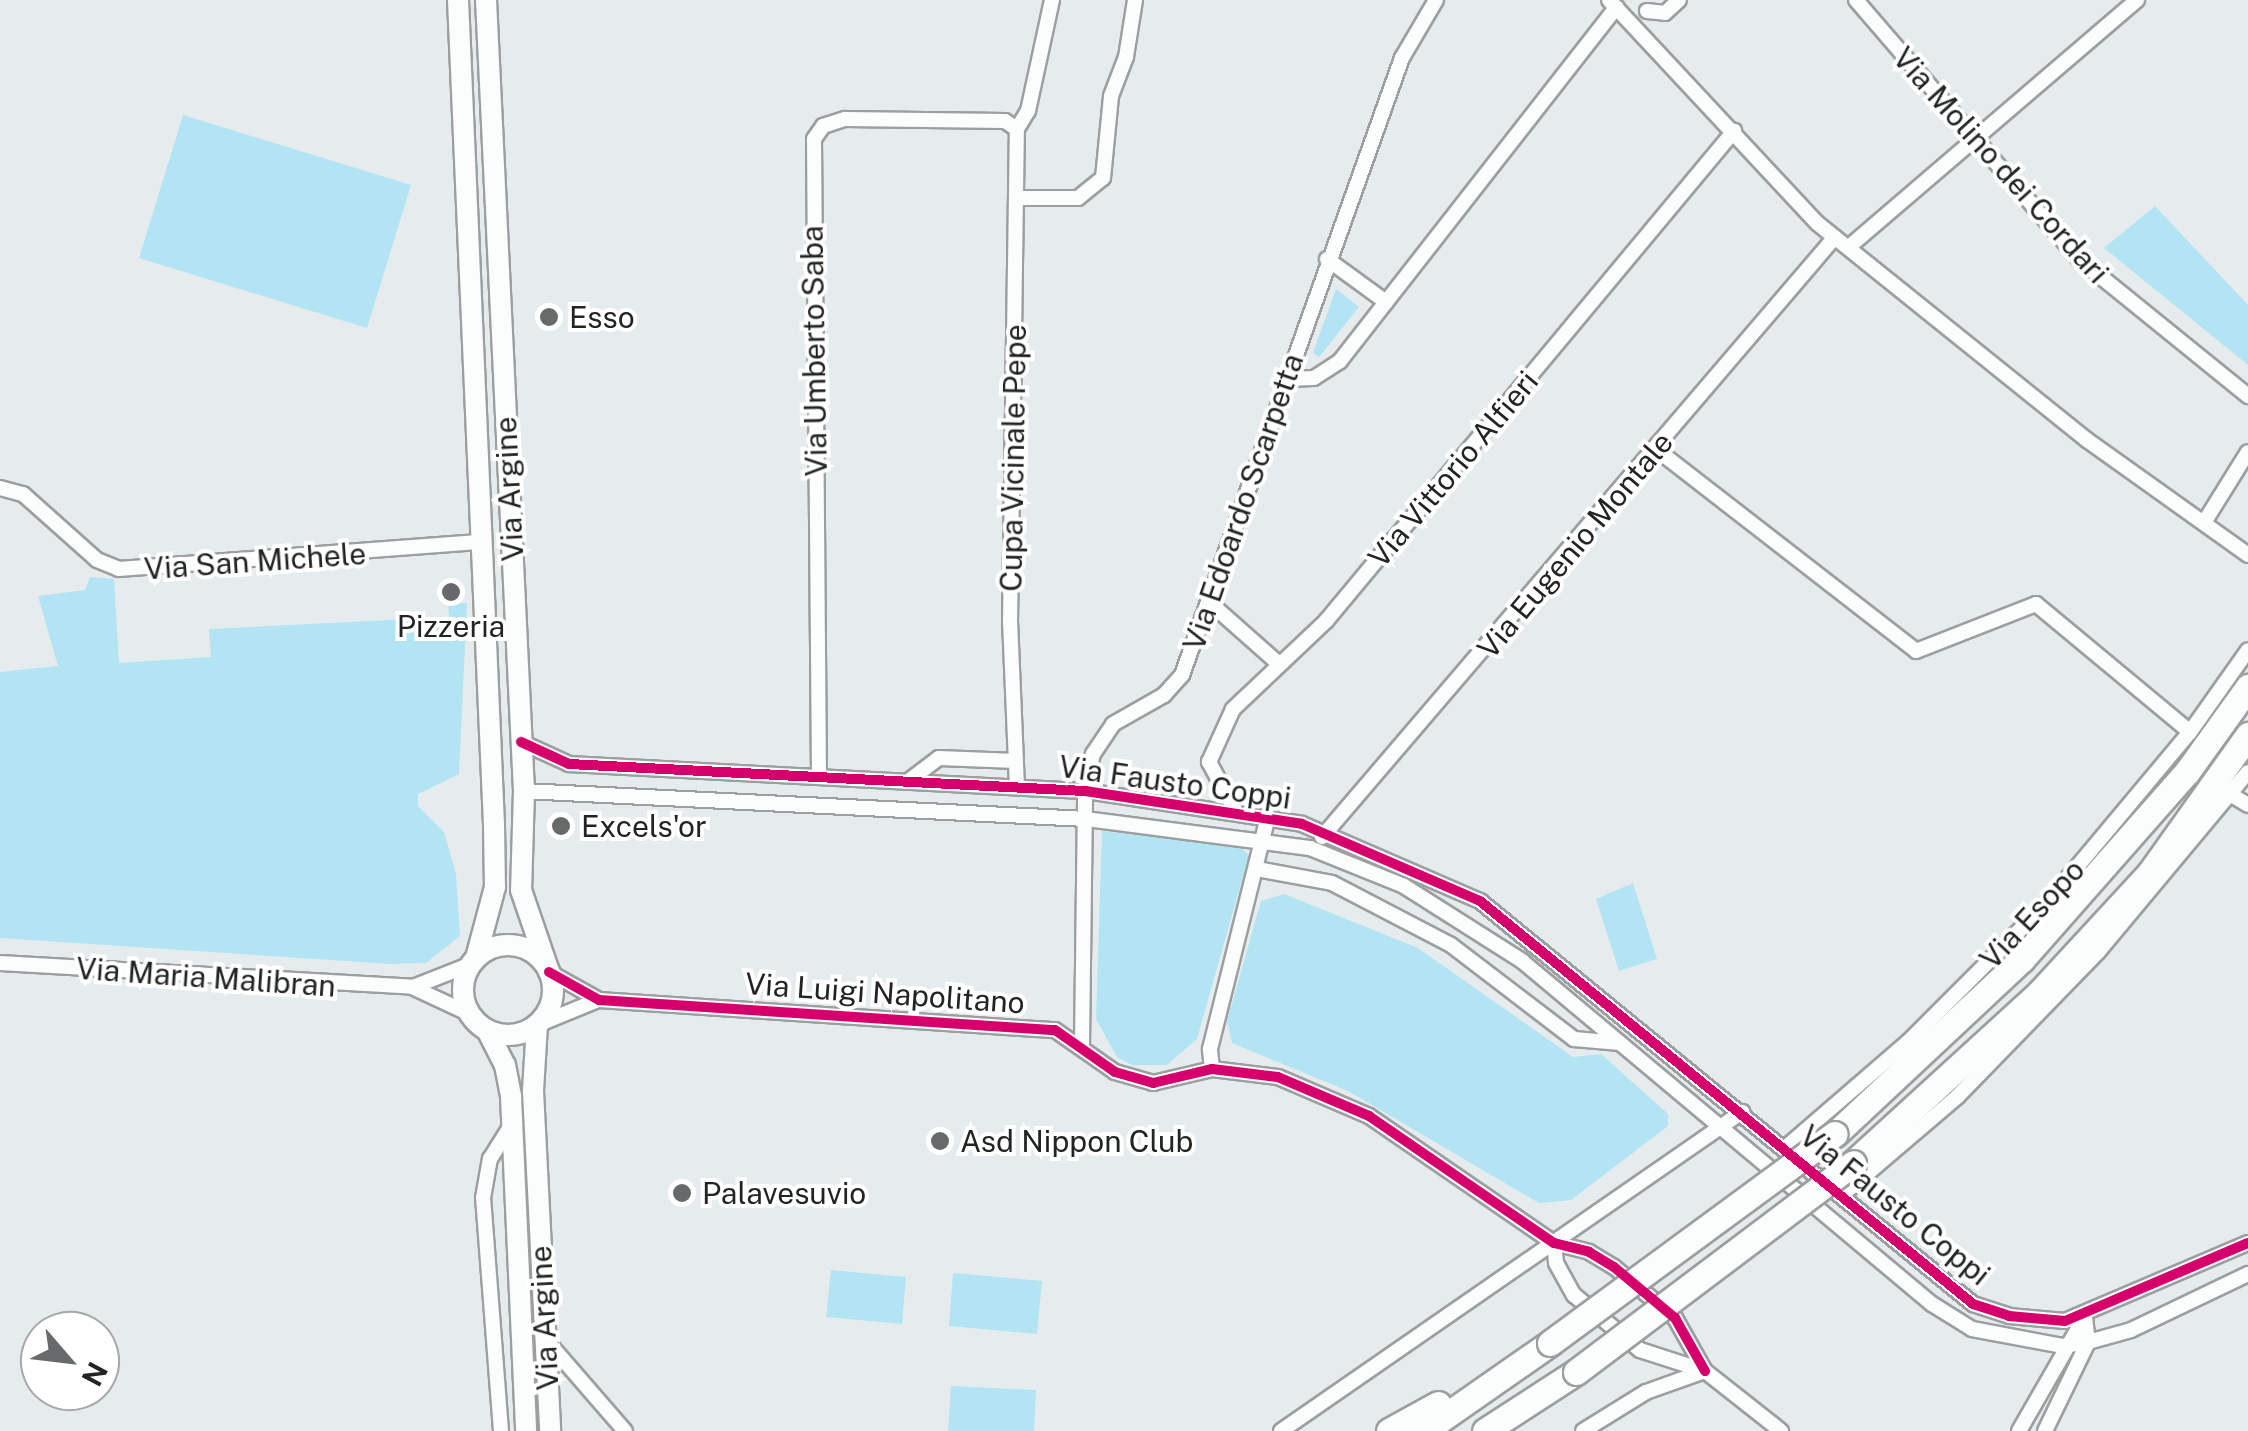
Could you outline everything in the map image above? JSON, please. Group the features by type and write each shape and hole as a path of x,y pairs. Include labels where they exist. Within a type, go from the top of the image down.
{"highway":[{"path":"1424,1431 1835,1134 1931,1048 2107,867 2248,687"},
{"path":"1498,1431 1853,1163 2040,992 2149,874 2248,735"},
{"path":"1390,1431 1519,1365"},
{"path":"1485,1431 1576,1372"}],"street":[{"name":"Via Argine","path":"458,0 495,888 474,961"},
{"name":"Via Argine","path":"486,0 524,791 520,890 549,972"},
{"name":"Cupa Vicinale Pepe","path":"1017,787 1010,623 1017,129 1028,111 1052,0"},
{"path":"1016,198 1078,198 1102,178 1111,96 1126,58 1134,0"},
{"name":"Via Edoardo Scarpetta","path":"1082,1046 1084,791 1093,754 1112,724 1176,686 1210,604 1284,379 1402,58 1436,0"},
{"path":"1634,24 1646,5 1665,13 1680,0"},
{"name":"Via Molino dei Cordari","path":"1856,0 1974,140 2102,281 2248,396"},
{"path":"1850,246 2137,0"},
{"path":"1284,379 1314,378 1332,368 1612,4 1734,131 1788,196 1835,237 2086,440 2248,555"},
{"name":"Via Umberto Saba","path":"818,778 814,140 823,126 846,120 1005,121 1017,129"},
{"name":"Via Vittorio Alfieri","path":"1236,810 1212,772 1211,750 1233,709 1326,621 1734,131"},
{"name":"Via Eugenio Montale","path":"1310,848 1328,832 1835,237"},
{"path":"1328,258 1386,302"},
{"path":"1656,449 1916,652 2036,604 2190,732"},
{"path":"2205,521 2248,452"},
{"name":"Via San Michele","path":"0,488 51,513 97,560 119,569 478,542"},
{"path":"1210,604 1278,663"},
{"name":"Via Esopo","path":"1785,1148 1909,1041 2046,904 2190,732 2248,650"},
{"name":"Via Fausto Coppi","path":"521,742 569,764 1084,791 1236,810 1328,832 1480,901 1972,1304 2040,1320 2085,1316"},
{"name":"Via Fausto Coppi","path":"907,782 939,758 1016,760"},
{"path":"1841,1196 1957,1097 2098,952 2248,772"},
{"name":"Via Fausto Coppi","path":"524,791 1086,820 1264,837 1310,848 1404,886 1466,920 1948,1316 1972,1329 2064,1346 2088,1342 2131,1330 2248,1274"},
{"path":"2230,794 2248,806"},
{"path":"1212,1069 1210,1049 1268,816"},
{"path":"1257,868 1332,883 1450,944 1574,1039 1620,1043"},
{"path":"511,945 534,954 549,972 550,1004 537,1024 513,1035 487,1030 470,1014 463,992 474,961 511,945"},
{"name":"Via Maria Malibran","path":"413,987 474,961"},
{"name":"Via Maria Malibran","path":"0,964 413,987 470,1014"},
{"name":"Via Luigi Napolitano","path":"549,972 599,1000"},
{"name":"Via Luigi Napolitano","path":"537,1024 599,1000 1039,1028 1082,1046 1132,1080 1153,1083 1212,1069 1278,1077 1369,1116 1554,1243 1589,1252 1675,1318 1705,1371"},
{"name":"Via Argine","path":"537,1024 533,1091 550,1431"},
{"name":"Via Argine","path":"487,1030 505,1064 526,1431"},
{"path":"1282,1431 1742,1112"},
{"name":"Via Argine","path":"501,1431 483,1198 490,1159 509,1129"},
{"name":"Via Luigi Napolitano","path":"1554,1243 1556,1263 1574,1294 1640,1350 1705,1371 1781,1431"},
{"path":"2019,1431 2064,1346 2085,1316 2248,1243"},
{"path":"2046,1431 2088,1342 2085,1316"},
{"path":"546,1340 625,1431"},
{"path":"1583,1431 1646,1392 1705,1371"}],"shaded area":[{"path":"183,115 411,185 367,328 139,258"},
{"path":"2155,206 2248,305 2248,365 2104,248"},
{"path":"1336,289 1359,307 1319,357 1313,353"},
{"path":"90,577 114,579 119,663 211,657 209,629 449,617 448,604 467,603 459,774 418,794 418,806 444,832 456,874 460,936 426,963 391,964 0,938 0,672 58,666 38,596 85,590"},
{"path":"1102,831 1240,847 1249,855 1197,1039 1167,1065 1132,1065 1117,1057 1096,1019"},
{"path":"1633,883 1657,959 1619,971 1596,899"},
{"path":"1284,894 1418,948 1573,1057 1601,1054 1668,1114 1668,1126 1571,1200 1539,1203 1348,1091 1232,1043 1227,1021 1261,901"},
{"path":"831,1270 906,1277 902,1324 826,1317"},
{"path":"953,1273 1042,1281 1037,1334 949,1326"},
{"path":"951,1386 1036,1390 1034,1431 948,1431"}],"cycle path":[{"path":"521,742 569,764 1085,791 1302,824 1480,901 1973,1304 2009,1316 2065,1321 2248,1243"},
{"path":"549,972 599,1000 1055,1030 1115,1072 1153,1083 1212,1069 1278,1077 1369,1116 1554,1243 1589,1252 1614,1267 1675,1318 1705,1371"}],"place":[{"name":"Esso","path":"549,317"},
{"name":"Pizzeria","path":"451,592"},
{"name":"Excels'or","path":"561,826"},
{"name":"Asd Nippon Club","path":"940,1141"},
{"name":"Palavesuvio","path":"682,1193"}]}
